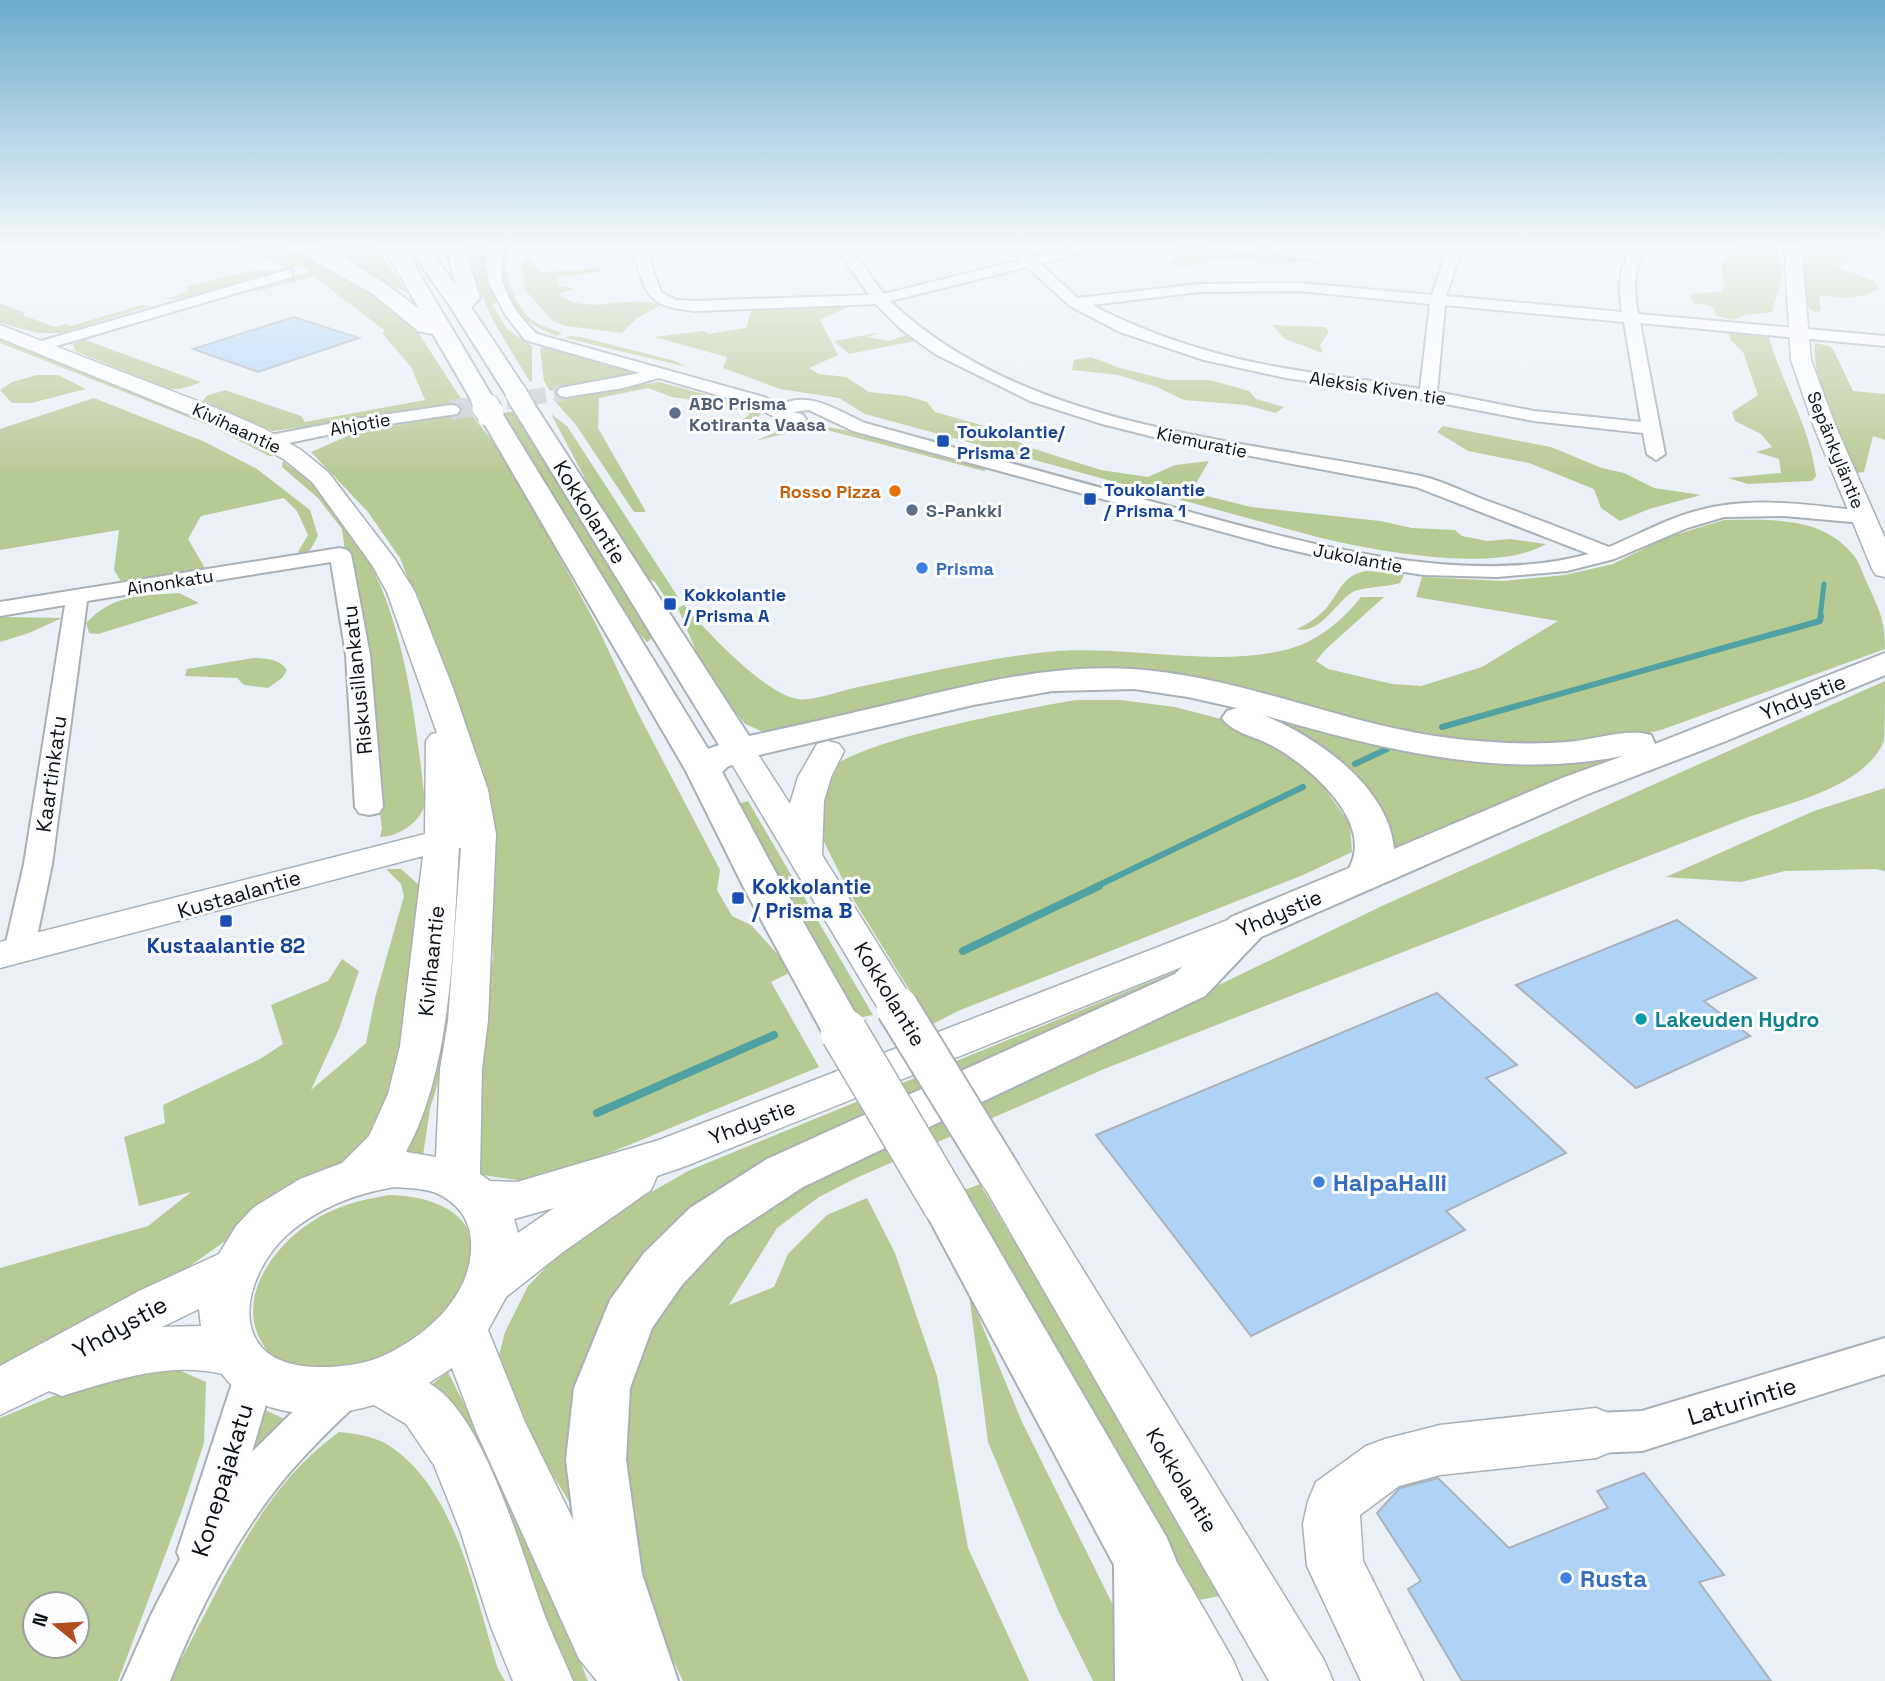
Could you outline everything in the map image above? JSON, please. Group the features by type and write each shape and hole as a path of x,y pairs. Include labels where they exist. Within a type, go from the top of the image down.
{"highway":[{"path":"423,323 444,332"},
{"name":"Kokkolantie","path":"439,323 704,771 764,888 844,1032 946,1204 1144,1560"},
{"name":"Kokkolantie","path":"471,323 746,760"},
{"name":"Yhdystie","path":"1246,927 1576,786 1714,734 1885,663"},
{"path":"704,771 724,774 746,760 1036,681 1092,677 1176,683 1396,740 1480,752 1540,756 1604,751 1668,735 1714,734"},
{"path":"746,760 828,751 973,712 1028,701 1112,692 1176,700 1240,718 1270,730 1299,746 1325,767 1360,806 1370,826 1375,855 1364,877"},
{"path":"645,1681 611,1574 596,1460 602,1388 629,1318 663,1269 708,1223 785,1173 1190,985 1246,927"},
{"path":"1144,1560 1148,1681"}],"main road":[{"name":"Sepänkyläntie","path":"1797,323 1801,360 1821,416 1885,569"},
{"name":"Kivihaantie","path":"0,331 218,417 270,441 301,460 320,477 385,564 401,593 438,688 446,792 461,837 468,1021 461,1069 468,1191"},
{"path":"805,854 804,806 814,774 828,751"},
{"name":"Kokkolantie","path":"746,760 1001,1176 1303,1681"},
{"name":"Kivihaantie","path":"359,1174 390,1142 408,1100 423,1037 461,837"},
{"name":"Kustaalantie","path":"9,953 126,926 371,856 461,837"},
{"name":"Yhdystie","path":"468,1191 517,1200 670,1154 1246,927"},
{"name":"Yhdystie","path":"490,1282 546,1238 670,1154"},
{"path":"394,1169 417,1171 468,1191 489,1210 497,1242 490,1282 462,1327 425,1359 361,1385 310,1391 290,1388 245,1365 223,1314 234,1269 250,1243 281,1213 328,1185 359,1174 394,1169"},
{"name":"Yhdystie","path":"4,1390 156,1306 234,1269"},
{"path":"462,1327 502,1431 600,1638 636,1681"},
{"name":"Yhdystie","path":"4,1390 85,1366 157,1349 212,1347 245,1365"},
{"path":"361,1385 424,1407 455,1450 488,1530 520,1627 543,1681"},
{"path":"1393,1681 1335,1566 1331,1524 1335,1501 1385,1464 1440,1450 1596,1433"},
{"name":"Kokkolantie","path":"1144,1560 1212,1681"}],"street":[{"path":"40,346 117,323"},
{"path":"520,323 531,337 666,370 758,401 783,414 811,410"},
{"name":"Kiemuratie","path":"904,323 941,351 1037,397 1170,436 1421,482 1609,554"},
{"name":"Aleksis Kiven tie","path":"1115,323 1210,357 1286,373 1428,395 1534,416 1652,429"},
{"path":"1428,395 1436,323"},
{"path":"1630,323 1656,454"},
{"path":"1697,323 1885,341"},
{"path":"566,392 623,383 666,370"},
{"name":"Jukolantie","path":"666,370 785,401 859,427 1164,512 1376,564 1497,571 1552,567 1609,554 1687,521 1730,511 1782,509 1863,517"},
{"name":"Ahjotie","path":"270,441 355,424 451,410"},
{"name":"Ainonkatu","path":"0,609 340,554"},
{"name":"Riskusillankatu","path":"340,554 358,655 369,807"},
{"name":"Kaartinkatu","path":"9,953 38,864 78,597"},
{"name":"Laturintie","path":"1596,1433 1642,1431 1885,1356"},
{"name":"Konepajakatu","path":"189,1587 245,1365"},
{"name":"Konepajakatu","path":"146,1681 189,1587 255,1483 303,1428 361,1385"}],"green space":[{"path":"2,323 45,323 55,327 92,323 61,333 38,333"},
{"path":"139,323 85,340 201,382 188,387 166,388 75,351 73,344 97,333"},
{"path":"375,323 412,323 465,405 273,431 203,401 206,396 225,390 301,416 305,422 425,400 411,367 383,334 384,330"},
{"path":"494,323 504,323 507,329 532,346 530,382"},
{"path":"532,323 539,323 561,334 557,336"},
{"path":"559,323 632,323 622,333"},
{"path":"747,323 822,323 838,355 809,368 819,374 846,377 869,392 907,396 927,402 935,412 988,427 1031,448 1101,470 1148,477 1175,465 1209,461 1191,492 1251,507 1380,521 1412,528 1455,530 1462,536 1487,541 1510,539 1546,544 1524,553 1498,558 1468,559 1404,554 1321,538 865,414 839,398 780,389 723,368 727,357 654,337 704,331 709,334 746,328"},
{"path":"1272,325 1325,327 1329,332 1320,345 1323,353 1285,339"},
{"path":"882,332 867,337 888,341 907,335 915,341 849,354 834,341"},
{"path":"1729,333 1769,337 1808,439 1816,476 1812,481 1748,484 1728,478 1781,473 1779,459 1756,452 1772,447 1761,434 1735,421 1732,412 1758,395 1743,352 1730,339"},
{"path":"570,336 675,361 687,367 565,338"},
{"path":"0,339 222,427 274,456 269,456 213,427 0,343"},
{"path":"1815,343 1833,349 1853,391 1885,394 1885,440 1873,436 1864,472 1857,473 1828,409 1817,374"},
{"path":"546,345 628,368 633,372 631,375 550,391 544,381 540,349"},
{"path":"1091,357 1120,368 1168,380 1210,380 1249,391 1256,399 1284,407 1276,413 1246,405 1184,400 1157,387 1118,375 1072,370 1074,360"},
{"path":"37,375 58,375 86,389 31,403 12,403 0,390 12,382"},
{"path":"659,382 749,406 761,414 750,423 737,423 727,420 740,421 750,414 712,403 672,397 648,388 599,398 598,428 646,512 634,512 576,425 553,399"},
{"path":"94,398 205,442 257,469 310,510 318,536 310,550 302,554 298,552 308,535 297,511 284,498 201,516 188,539 206,570 122,583 114,570 119,530 0,550 0,429"},
{"path":"515,411 654,637 647,642 622,614 503,413"},
{"path":"470,413 503,454 596,624 638,713 720,870 717,890 732,916 751,925 793,971 771,982 819,1067 612,1152 531,1182 482,1175 471,1161 467,1099 493,958 484,773 400,558 368,512 311,452 352,434"},
{"path":"551,414 567,426 678,597 667,600 655,582 643,576 607,520"},
{"path":"818,425 859,433 987,468 984,471 819,428 755,441 790,426"},
{"path":"1443,426 1551,447 1602,468 1624,473 1654,488 1701,495 1649,509 1620,521 1601,508 1594,489 1529,463 1468,451 1437,432"},
{"path":"283,461 316,488 347,524 385,597 398,637 415,720 425,802 415,821 394,834 380,837 382,828 342,529 318,498 282,467"},
{"path":"1724,520 1795,523 1812,527 1842,543 1855,557 1876,603 1883,624 1885,649 1661,730 1607,742 1556,748 1430,738 1147,672 766,733 745,724 706,675 678,608 684,605 736,660 769,685 802,700 974,663 1046,652 1107,651 1200,657 1260,655 1310,641 1338,621 1361,597 1384,597 1316,661 1328,669 1392,684 1421,686 1482,667 1558,621 1416,597 1422,577 1504,581 1565,575 1613,564 1665,538"},
{"path":"1368,571 1404,575 1400,583 1351,593 1320,623 1305,630 1297,629 1321,613 1349,578"},
{"path":"179,593 199,603 98,634 89,633 86,623 107,606 128,598"},
{"path":"0,617 62,618 0,642"},
{"path":"253,658 276,661 287,670 282,678 268,688 244,685 237,678 185,676 187,669"},
{"path":"1885,681 1884,741 1874,757 1843,782 1104,1069 854,1179 819,1197 777,1228 729,1305 774,1287 788,1254 827,1215 867,1198 895,1253 937,1376 968,1548 1029,1681 683,1681 639,1589 616,1490 621,1403 638,1346 674,1277 741,1216 1384,905"},
{"path":"1121,683 1559,761 1628,756 1392,849 1373,803 1237,708 1151,691 1112,688 1039,694 1036,691"},
{"path":"1076,700 1120,700 1175,707 1225,720 1307,764 1350,824 1352,852 1303,875 958,1011 931,1025 850,894 814,822 826,775 844,760 906,737"},
{"path":"1885,788 1885,871 1785,871 1741,882 1666,877 1814,811"},
{"path":"748,801 873,1015 858,1018 734,805"},
{"path":"386,869 401,869 419,885 427,911 417,1006 384,1117 358,1153 177,1275 0,1371 0,1268 148,1226 191,1192 139,1206 124,1137 165,1123 163,1105 260,1059 283,1044 271,1005 328,981 342,959 359,971 339,1029 311,1090 366,1043 375,998 404,896 401,884"},
{"path":"456,950 451,1038 430,1109 422,1162 398,1164 448,952"},
{"path":"1196,963 1108,1011 669,1236 578,1516 505,1398 498,1359 505,1332 528,1286 560,1253 611,1215 690,1170"},
{"path":"980,1184 1225,1595 1199,1600 960,1192"},
{"path":"389,1195 422,1199 437,1204 462,1220 473,1247 472,1279 468,1292 413,1348 393,1362 362,1371 330,1375 296,1369 277,1361 262,1343 254,1319 257,1287 273,1257 297,1233 319,1217 348,1204"},
{"path":"969,1294 1022,1422 1113,1605 1130,1655 1128,1681 1093,1681 1058,1610 988,1442"},
{"path":"174,1368 206,1382 204,1443 118,1681 0,1681 0,1418 95,1379"},
{"path":"448,1372 529,1534 588,1681 566,1681 430,1386"},
{"path":"259,1407 286,1420 246,1478"},
{"path":"339,1432 368,1437 388,1445 416,1469 434,1493 461,1550 498,1669 505,1681 172,1681 227,1572 265,1509 311,1455"}],"building":[{"path":"274,323 314,323 359,338 258,372 193,349"},
{"name":"Lakeuden Hydro","path":"1677,920 1756,978 1704,1001 1750,1036 1636,1088 1516,985"},
{"name":"HalpaHalli","path":"1437,993 1517,1065 1486,1078 1566,1153 1446,1211 1465,1230 1251,1336 1096,1135"},
{"name":"Rusta","path":"1644,1473 1724,1575 1699,1582 1771,1681 1462,1681 1408,1589 1421,1581 1377,1513 1400,1488 1438,1478 1509,1548 1608,1508 1597,1491"}],"waterway":[{"path":"1820,618 1824,584"},
{"path":"1442,727 1820,621 1821,616"},
{"path":"1355,764 1387,749"},
{"path":"1095,887 1303,787"},
{"path":"963,951 1099,886"},
{"path":"597,1113 774,1035"}],"tunnel":[{"path":"459,409 566,392"},
{"path":"451,410 471,407"}],"place":[{"name":"ABC Prisma Kotiranta Vaasa","path":"675,413"},
{"name":"Toukolantie/ Prisma 2","path":"943,441"},
{"name":"Rosso Pizza","path":"895,491"},
{"name":"Toukolantie / Prisma 1","path":"1090,499"},
{"name":"S-Pankki","path":"912,510"},
{"name":"Prisma","path":"922,568"},
{"name":"Kokkolantie / Prisma A","path":"670,604"},
{"name":"Kokkolantie / Prisma B","path":"738,898"},
{"name":"Kustaalantie 82","path":"226,921"},
{"name":"Lakeuden Hydro","path":"1641,1019"},
{"name":"HalpaHalli","path":"1319,1182"},
{"name":"Rusta","path":"1566,1578"}]}
